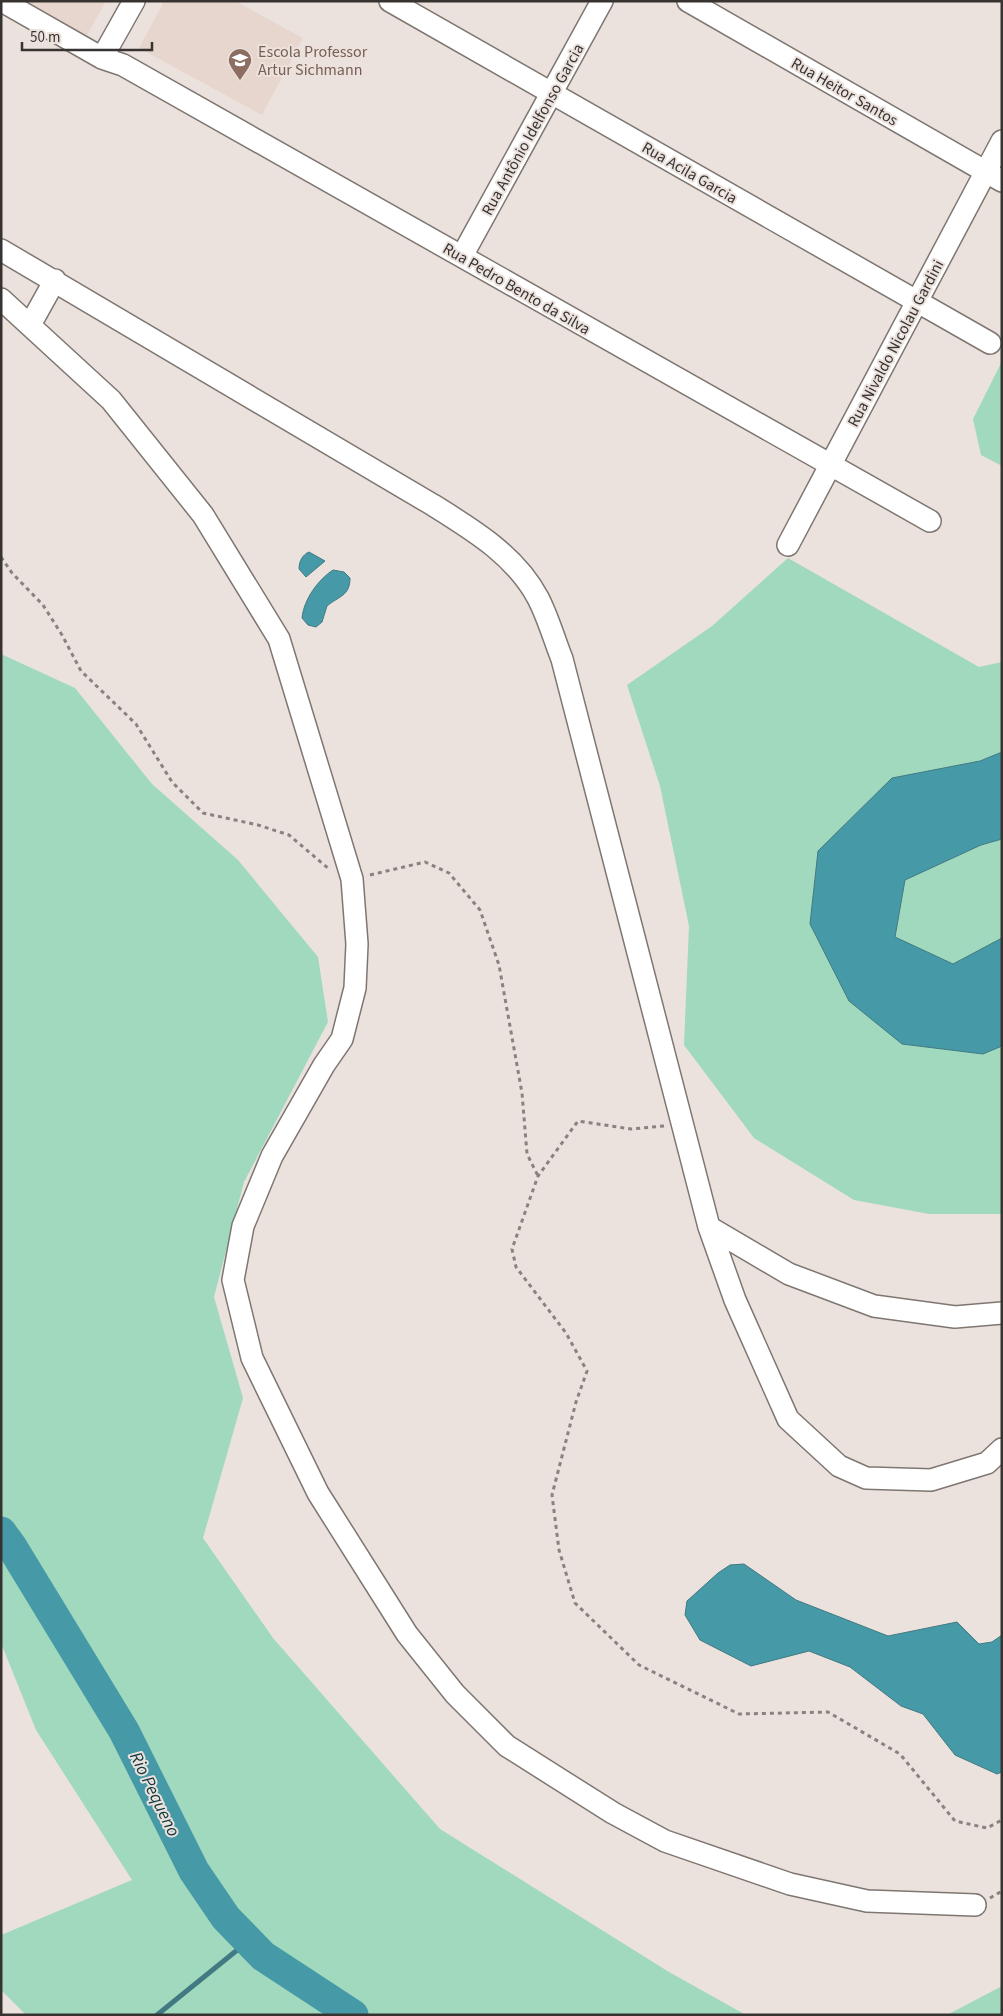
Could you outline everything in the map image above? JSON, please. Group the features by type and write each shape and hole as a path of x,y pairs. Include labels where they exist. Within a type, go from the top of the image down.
{"street":[{"name":"Rua Pedro Bento da Silva","path":"2,1 102,58 123,65 930,521"},
{"path":"102,58 134,1"},
{"name":"Rua Acila Garcia","path":"390,1 990,343"},
{"name":"Rua Antônio Idelfonso Garcia","path":"462,256 602,1"},
{"name":"Rua Heitor Santos","path":"688,1 994,176"},
{"name":"Rua Nivaldo Nicolau Gardini","path":"788,545 917,301 994,176 1002,141"},
{"path":"1,250 55,280 486,538 518,570 538,598 562,659 709,1226 735,1300 788,1419 839,1466 866,1478 931,1480 987,1463 1002,1449"},
{"path":"30,325 55,280"},
{"path":"1,299 111,400 197,507 279,639 352,879 357,944 355,988 342,1040 324,1065 272,1156 243,1226 233,1280 252,1358 318,1493 407,1634 455,1694 507,1746 613,1813 665,1841 790,1884 867,1901 975,1905"},
{"path":"709,1226 789,1274 874,1306 955,1318 1002,1313"}],"path":[{"path":"1,557 12,573 43,605 81,671 136,724 172,782 203,813 258,825 289,835 330,870 352,879 425,862 448,873 480,910 499,965 522,1093 527,1154 538,1176"},
{"path":"682,1124 631,1129 578,1121 538,1176 512,1249 516,1267 566,1333 587,1372 576,1402 552,1495 559,1550 575,1603 639,1664 739,1714 828,1712 900,1754 955,1821 987,1828 1002,1820"}],"shaded area":[{"path":"25,1 106,1 86,37"},
{"name":"Escola Professor Artur Sichmann","path":"160,1 235,1 303,38 262,115 139,48 163,3"}],"green space":[{"path":"1002,361 1002,466 981,455 973,419"},
{"path":"788,558 979,667 1002,662 1002,752 980,761 818,851 983,1054 1002,1046 1002,1214 929,1214 854,1200 754,1138 684,1045 689,926 660,786 627,685 712,626"},
{"path":"1,654 75,688 152,784 238,860 318,957 328,1022 244,1182 214,1297 243,1398 203,1538 273,1638 440,1829 669,1972 746,2015 26,2015 1,1990 1,1935 132,1880 36,1730 1,1643"},
{"path":"1002,839 1002,938 953,965 895,937 905,880 981,845"},
{"path":"1002,1986 1002,2015 947,2015"}],"water":[{"path":"309,552 325,561 306,577 299,569 299,566 300,561"},
{"path":"333,570 344,572 350,578 348,589 343,595 327,606 322,622 316,627 308,625 302,618 309,597 322,579"},
{"path":"1002,752 1002,839 981,845 905,880 895,937 953,964 1002,938 1002,1046 983,1054 902,1044 849,1001 810,924 818,851 892,778 980,761"},
{"path":"744,1564 796,1600 888,1636 957,1622 979,1644 992,1642 1002,1635 1002,1772 997,1774 955,1755 923,1714 901,1706 850,1667 809,1651 751,1666 700,1640 685,1615 687,1601 718,1573 730,1565"}],"waterway":[{"name":"Rio Pequeno","path":"1,1532 124,1731 194,1871 226,1918 263,1956 353,2015"},
{"path":"157,2015 236,1951 251,1943"}],"place":[{"name":"Escola Professor Artur Sichmann","path":"240,81"}]}
